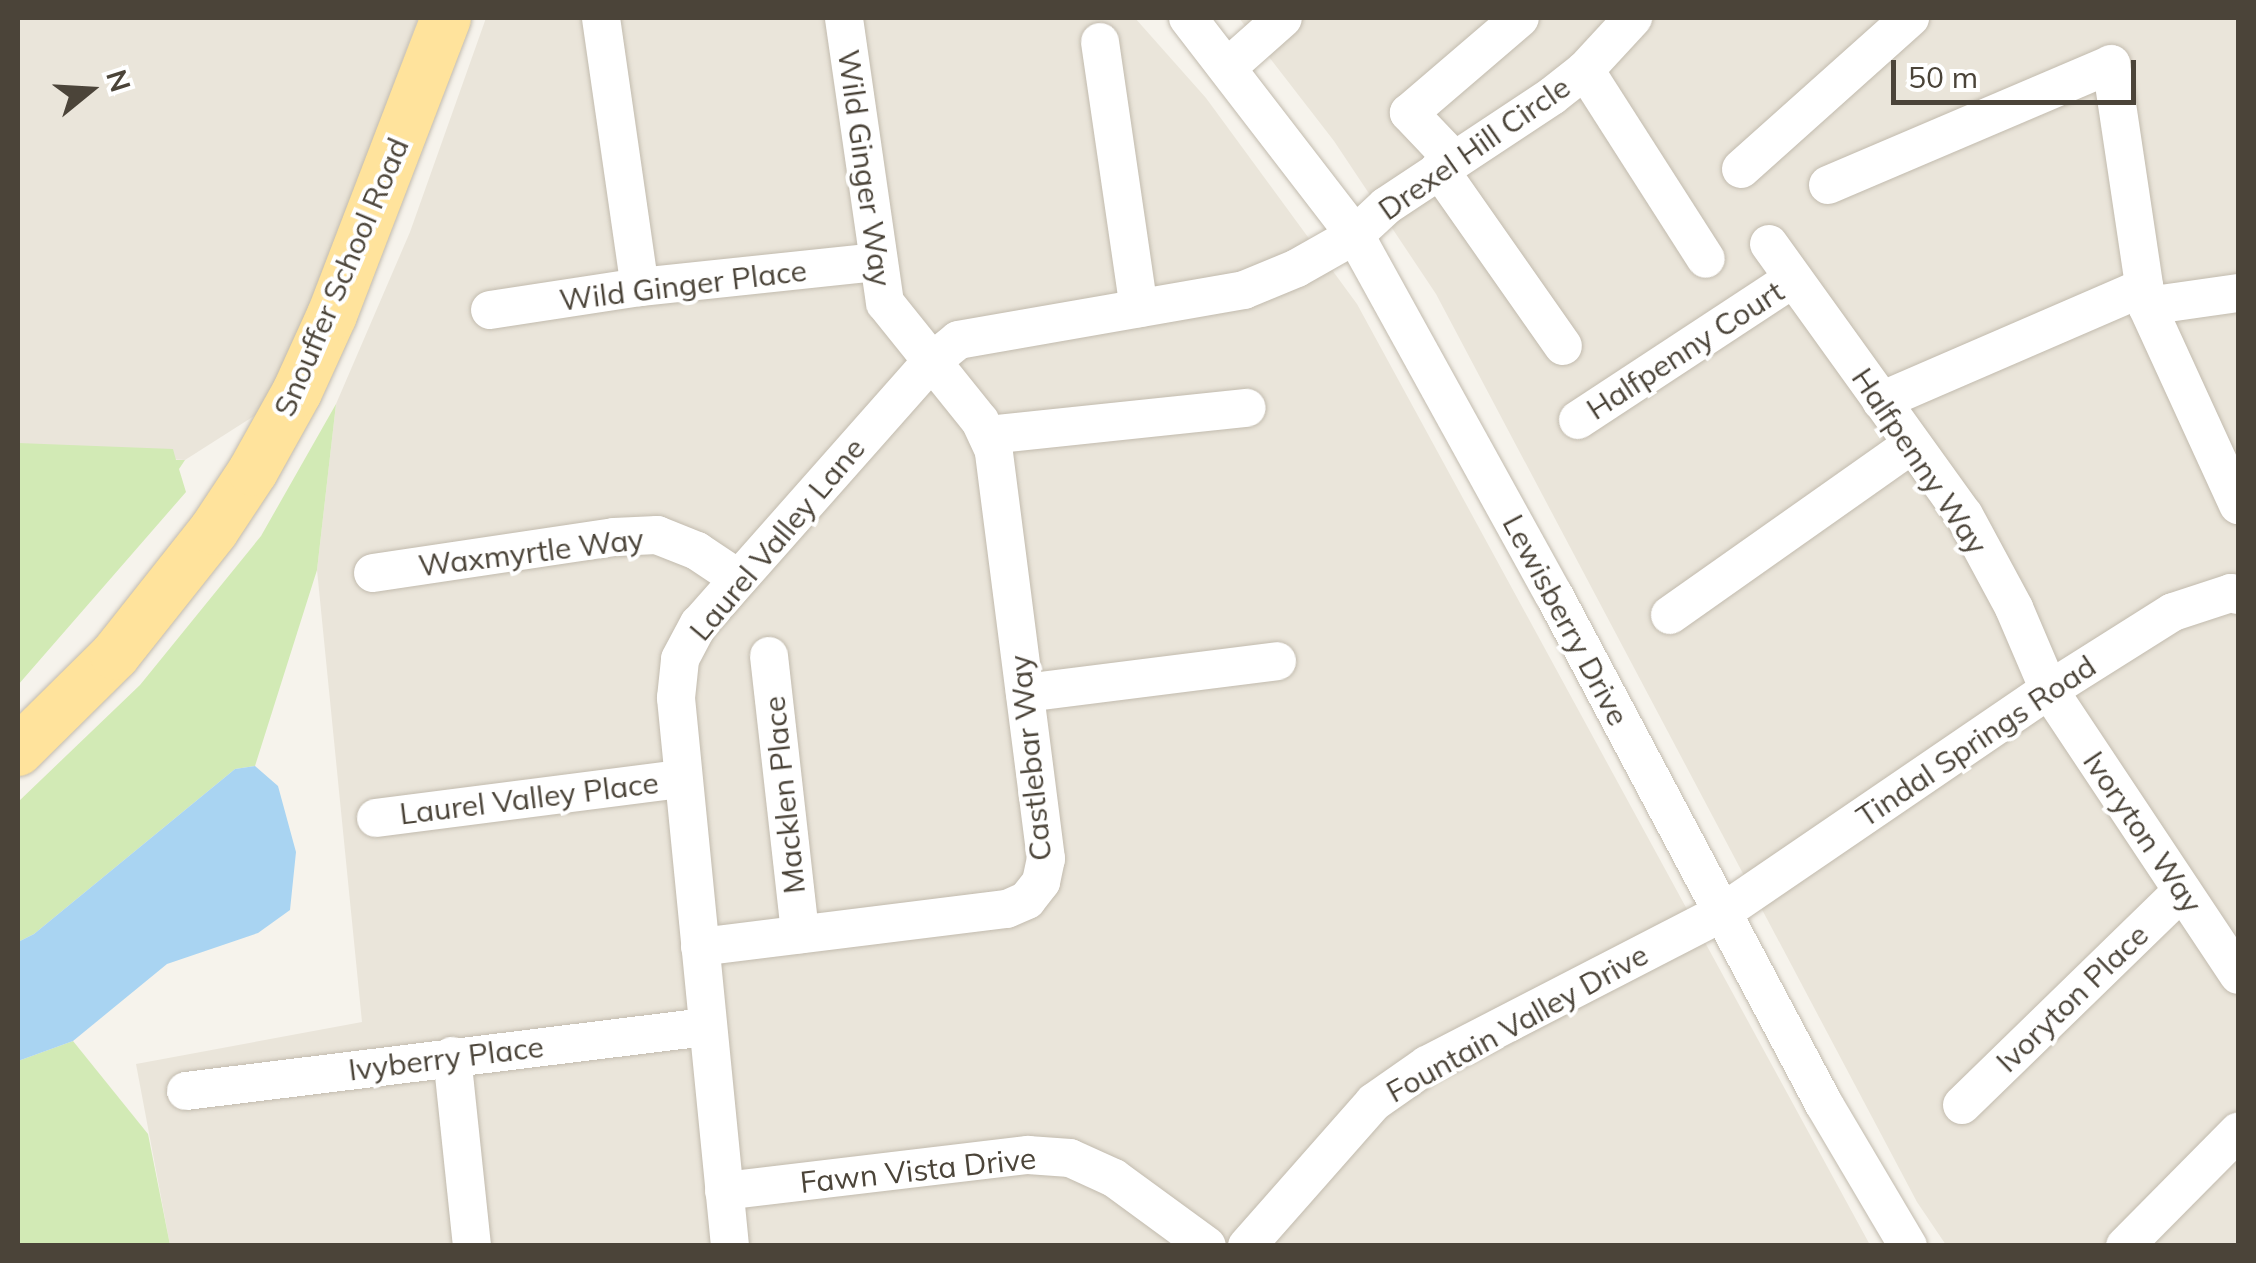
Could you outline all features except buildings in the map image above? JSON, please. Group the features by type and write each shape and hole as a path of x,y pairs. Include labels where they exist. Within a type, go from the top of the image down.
{"main road":[{"name":"Snouffer School Road","path":"18,751 114,655 203,544 253,471 297,392 332,314 446,18"}],"street":[{"path":"601,18 640,287"},
{"name":"Wild Ginger Way","path":"844,18 876,262 885,303 930,362"},
{"name":"Lewisberry Drive","path":"1188,18 1229,66 1355,235 1824,1104 1908,1246"},
{"path":"1229,66 1282,18"},
{"path":"1520,18 1409,114 1564,346"},
{"name":"Drexel Hill Circle","path":"1355,235 1446,164 1584,70 1632,18"},
{"path":"1742,169 1910,18"},
{"path":"1100,42 1139,308"},
{"path":"1828,185 2111,64 2145,296 2238,505"},
{"path":"1584,70 1706,260"},
{"name":"Laurel Valley Lane","path":"730,1246 676,698 680,659 699,624 930,362 958,340 1244,290 1297,268 1355,235"},
{"name":"Halfpenny Way","path":"1769,244 1964,515 2014,608 2048,690"},
{"name":"Wild Ginger Place","path":"490,310 640,287 876,262"},
{"name":"Halfpenny Court","path":"1578,420 1793,279"},
{"path":"1881,401 2145,296 2238,292"},
{"path":"930,362 988,435 1247,408"},
{"name":"Castlebar Way","path":"700,947 1007,909 1027,900 1041,882 1046,859 988,435"},
{"path":"1670,616 1912,444"},
{"name":"Waxmyrtle Way","path":"373,573 657,535 697,552 739,579"},
{"name":"Tindal Springs Road","path":"1723,912 2048,690 2173,612 2236,590"},
{"name":"Macklen Place","path":"769,656 800,934"},
{"path":"1025,694 1277,662"},
{"name":"Ivoryton Way","path":"2048,690 2238,974"},
{"name":"Laurel Valley Place","path":"376,818 682,779"},
{"name":"Ivoryton Place","path":"1962,1105 2182,891"},
{"name":"Fountain Valley Drive","path":"1247,1246 1374,1102 1427,1065 1723,912"},
{"name":"Ivyberry Place","path":"186,1090 706,1028"},
{"path":"452,1056 472,1246"},
{"path":"2124,1246 2238,1132"},
{"name":"Fawn Vista Drive","path":"724,1191 1028,1155 1070,1158 1114,1178 1207,1246"}],"shaded area":[{"path":"18,18 418,18 330,257 265,409 185,460 18,451"},
{"path":"486,18 1135,18 1206,98 1357,304 1870,1245 170,1245 136,1064 362,1022 317,570 336,404 410,232"},
{"path":"1239,18 2238,18 2238,1245 1946,1245 1917,1202 1436,294 1334,141"}],"green space":[{"path":"336,404 317,570 255,766 235,769 34,934 18,942 18,802 140,685 261,536"},
{"path":"18,443 173,449 176,460 185,460 179,469 186,492 18,685"},
{"path":"73,1041 148,1134 170,1245 18,1245 18,1061"}],"water":[{"path":"255,766 278,786 296,852 290,910 258,933 167,964 73,1041 18,1061 18,942 34,934 235,769"}]}
